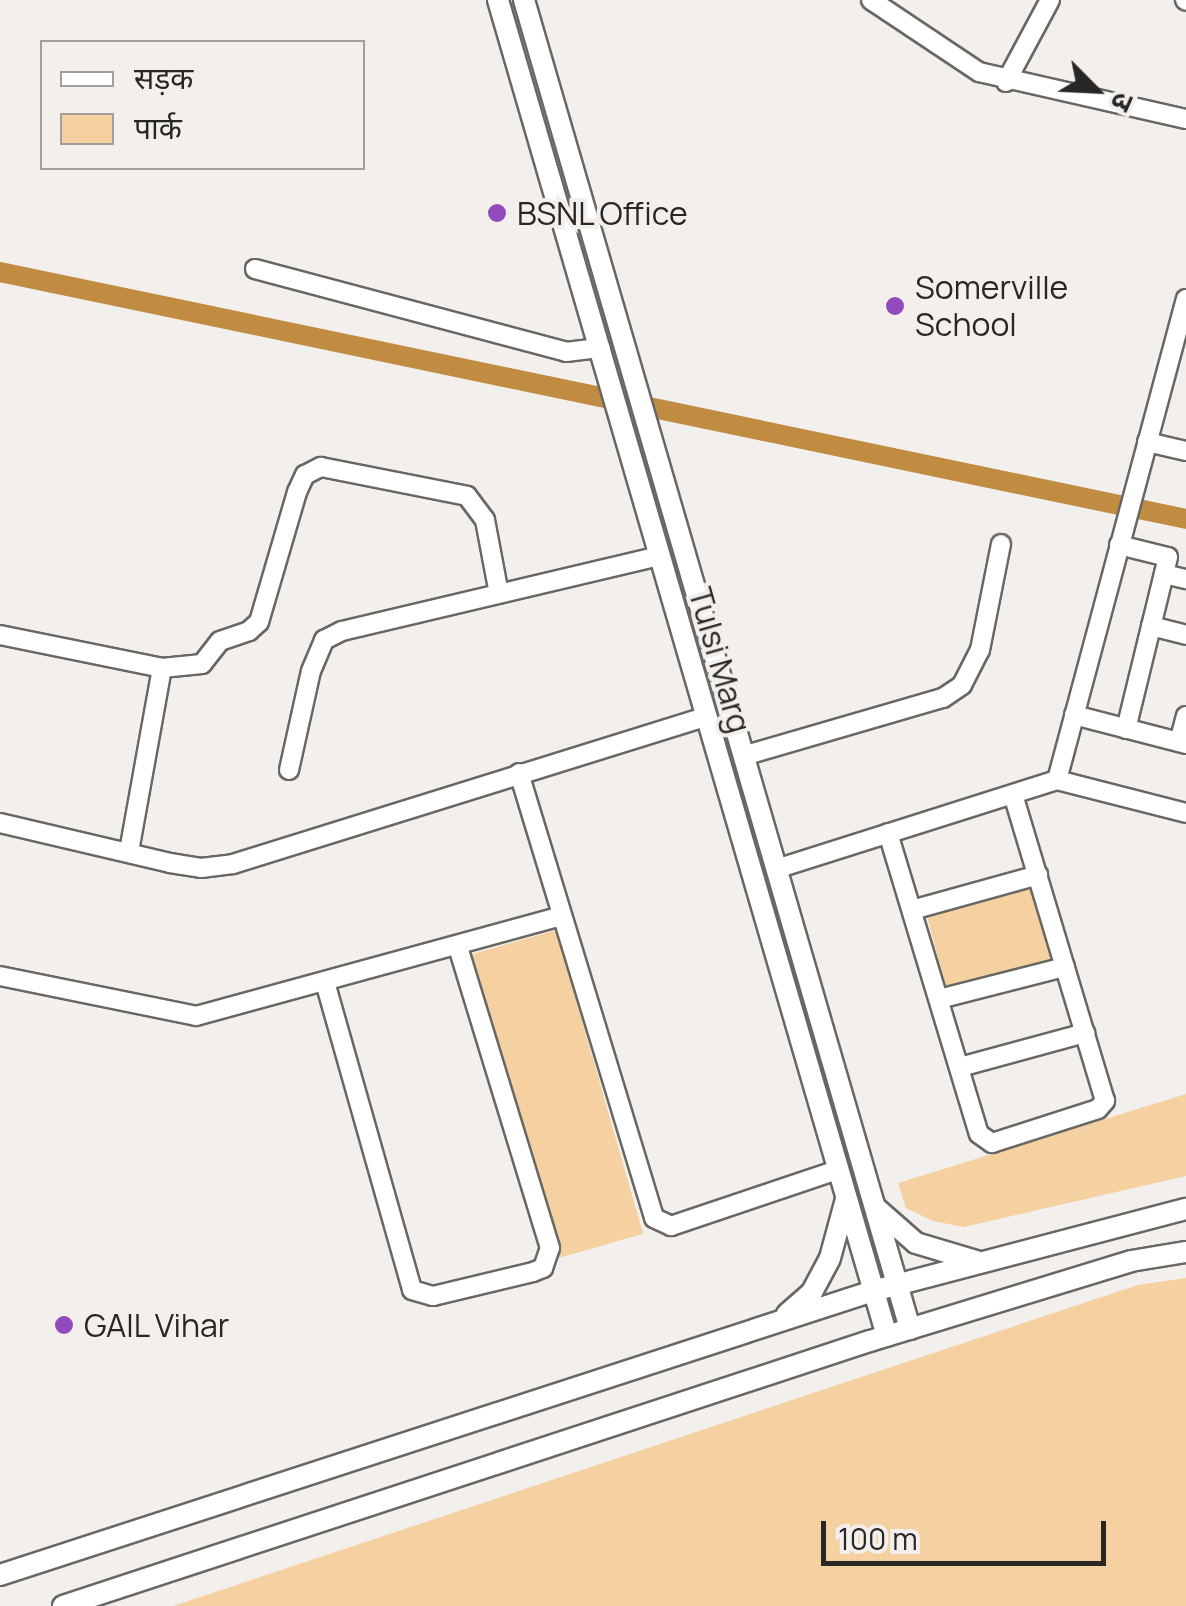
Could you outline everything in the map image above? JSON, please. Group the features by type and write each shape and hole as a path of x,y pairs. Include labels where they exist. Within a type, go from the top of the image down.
{"street":[{"name":"Tulsi Marg","path":"498,0 887,1336"},
{"name":"Tulsi Marg","path":"524,0 910,1329"},
{"path":"871,0 952,58 1006,82 1186,119"},
{"path":"1006,82 1050,0"},
{"path":"255,269 566,352 603,355"},
{"path":"1057,780 1147,442 1182,328 1186,298"},
{"path":"1147,442 1186,451"},
{"path":"0,635 162,668 202,664 220,641 249,632 259,622 297,492 305,475 321,467 467,496 484,520 500,594"},
{"path":"743,756 943,698 962,686 980,650 1001,544"},
{"path":"1119,545 1168,557 1126,729"},
{"path":"289,770 310,671 324,640 342,631 659,556"},
{"path":"1164,574 1186,579"},
{"path":"1151,626 1186,635"},
{"path":"129,852 162,668"},
{"path":"1074,716 1183,743 1186,716"},
{"path":"0,824 201,868 233,864 706,717"},
{"path":"519,772 654,1218 670,1226 838,1170"},
{"path":"776,868 1057,780 1186,813"},
{"path":"888,833 980,1134 992,1143 1098,1108 1105,1101 1013,794"},
{"path":"912,910 1038,876"},
{"path":"0,976 196,1016 458,948 562,916"},
{"path":"324,982 412,1290 433,1296 533,1272 543,1268 550,1248 458,948"},
{"path":"939,998 1065,967"},
{"path":"960,1067 1085,1033"},
{"path":"778,1322 812,1292 830,1258 846,1199"},
{"path":"874,1206 916,1243 980,1262"},
{"path":"0,1575 873,1291 1186,1208"},
{"path":"63,1606 887,1336 1131,1261 1186,1252"}],"green space":[{"path":"1034,883 1055,960 947,989 926,912"},
{"path":"556,930 643,1234 553,1260 466,956"},
{"path":"1186,1094 1186,1176 964,1227 933,1221 906,1208 898,1183"},
{"path":"1186,1278 1186,1606 173,1606 1138,1285"}],"waterway":[{"path":"0,272 1186,519"}],"place":[{"name":"BSNL Office","path":"497,213"},
{"name":"Somerville School","path":"895,306"},
{"name":"GAIL Vihar","path":"64,1325"}]}
